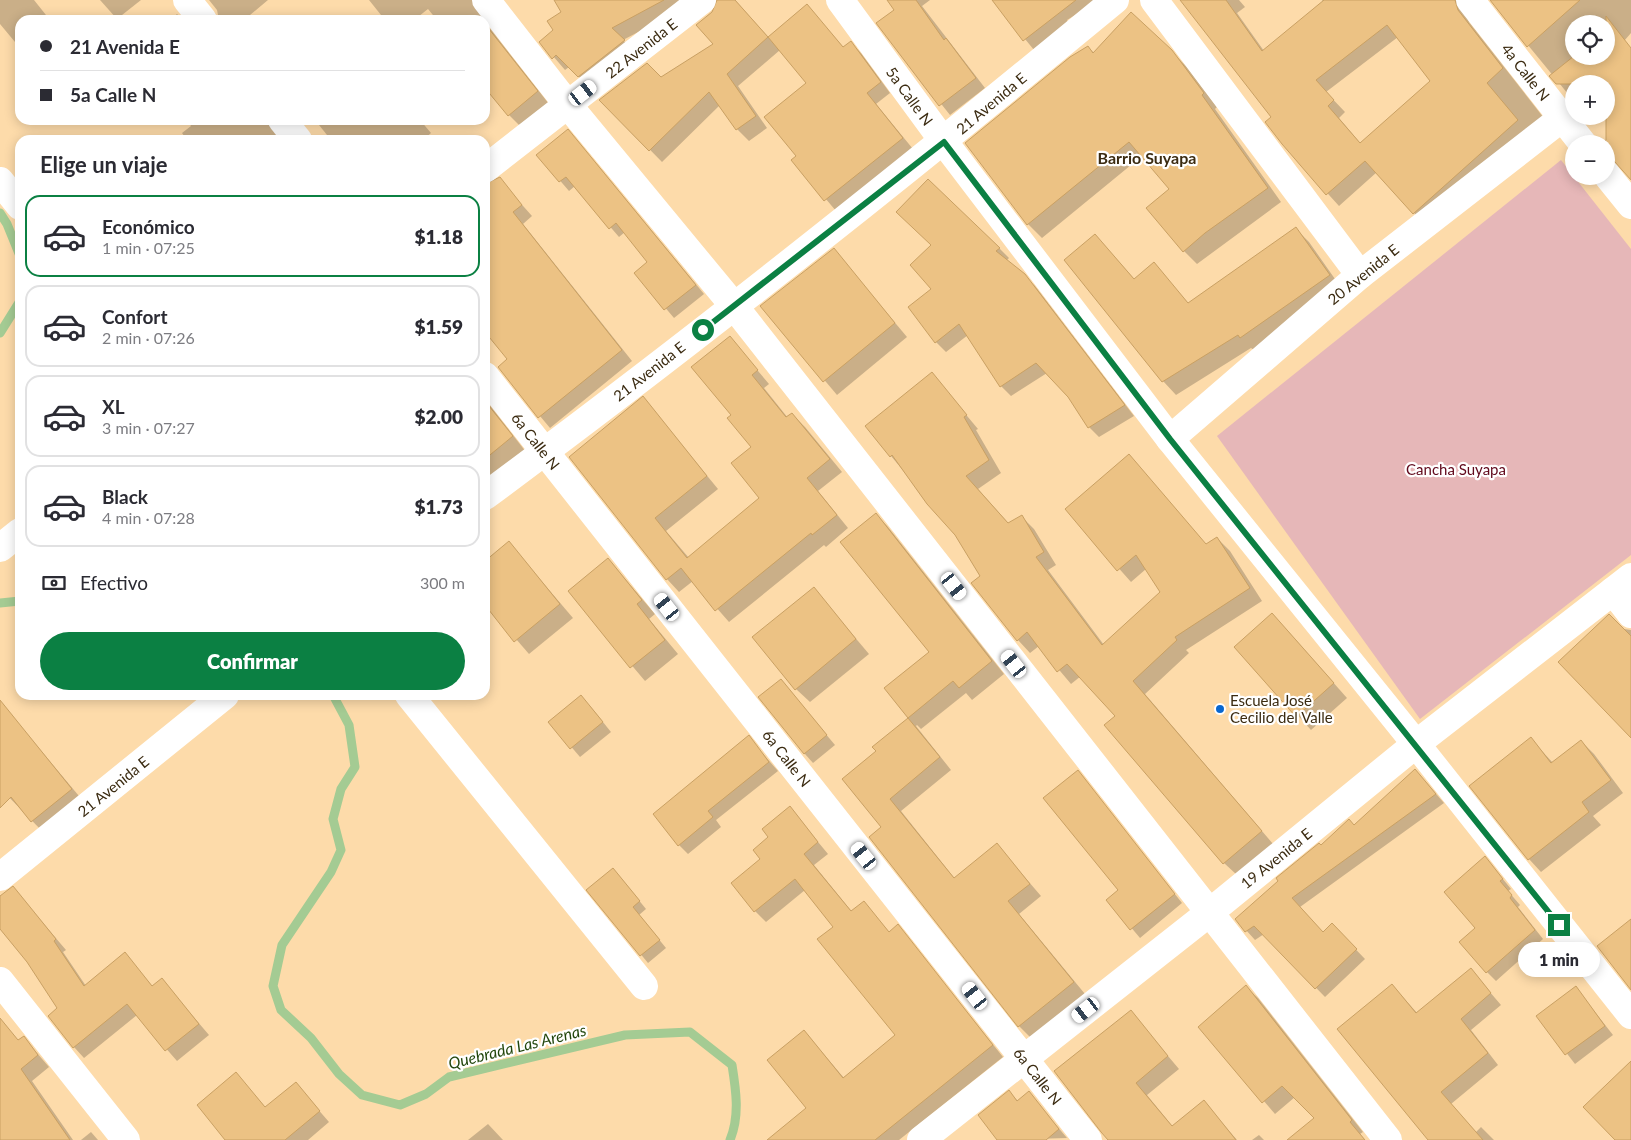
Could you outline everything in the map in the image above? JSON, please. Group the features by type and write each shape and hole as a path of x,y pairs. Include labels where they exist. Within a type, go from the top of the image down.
{"street":[{"path":"188,0 199,15"},
{"path":"486,0 568,105 734,306 1388,1140"},
{"name":"22 Avenida E","path":"490,165 702,0"},
{"name":"5a Calle N","path":"840,0 944,142 1170,439 1631,1015"},
{"name":"21 Avenida E","path":"490,492 734,306 944,142 1115,0"},
{"path":"1154,0 1360,275"},
{"name":"4a Calle N","path":"1470,0 1576,135"},
{"name":"20 Avenida E","path":"1170,439 1360,275 1562,118"},
{"path":"286,125 294,135"},
{"path":"0,181 15,200"},
{"path":"1615,185 1631,206"},
{"name":"6a Calle N","path":"490,382 1088,1140"},
{"path":"0,548 15,536"},
{"path":"1622,584 1631,614"},
{"name":"19 Avenida E","path":"921,1140 1209,913 1416,744 1622,584"},
{"name":"21 Avenida E","path":"0,877 220,700"},
{"path":"413,700 644,986"},
{"path":"0,981 126,1140"}],"green space":[{"name":"Cancha Suyapa","path":"1561,160 1565,165 1565,185 1581,185 1631,249 1631,555 1420,719 1217,436"}],"building":[{"path":"554,0 664,0 612,28 625,40 578,77 556,55 552,59 539,42 553,30 547,21 561,12"},
{"path":"717,0 735,0 768,37 727,74 756,116 736,130 709,92 649,151 599,100 647,63 661,77 713,44 696,25 712,12"},
{"path":"887,0 916,0 944,40 946,38 976,78 939,106 876,23 894,10"},
{"path":"992,0 1076,0 1023,41"},
{"path":"1180,0 1226,0 1262,51 1324,0 1455,0 1458,10 1503,68 1487,83 1518,120 1413,214 1365,161 1326,195 1265,122 1271,117","holes":["1387,25 1430,81 1360,143 1328,106 1334,100 1316,80"]},
{"path":"1490,0 1580,0 1527,47"},
{"path":"807,4 843,47 851,41 881,82 867,93 903,138 824,201 791,160 796,156 764,117 806,83 768,37"},
{"path":"1131,12 1172,50 1204,93 1202,95 1268,188 1205,233 1183,252 1146,208 1169,189 1129,142 1027,225 965,143 1070,57 1088,46 1093,53"},
{"path":"1615,28 1631,48 1631,180 1615,162 1615,135 1606,135 1606,125 1615,125 1615,75 1565,75 1565,84 1556,84 1549,76 1565,63 1565,65 1615,65"},
{"path":"490,30 538,91 508,116 490,94"},
{"path":"568,129 696,285 664,310 634,273 647,262 616,223 609,229 566,177 559,182 536,155"},
{"path":"500,177 522,205 513,212 622,350 538,418 498,367 507,359 490,338 490,182"},
{"path":"928,179 1000,248 996,251 1025,274 1125,405 1088,428 1068,397 1036,363 1000,387 959,324 935,343 908,307 931,289 910,265 931,245 896,212"},
{"path":"1296,227 1330,275 1240,338 1238,335 1162,382 1064,260 1095,234 1134,279 1154,262 1188,303"},
{"path":"834,248 895,323 823,382 760,306"},
{"path":"730,336 758,370 752,375 786,417 792,413 830,459 807,478 837,515 812,535 811,533 715,611 681,568 666,580 569,457 643,396 707,476 655,518 687,558 759,498 731,463 751,447 727,418 731,415 691,367"},
{"path":"932,372 967,415 964,417 989,460 966,476 1008,523 1022,515 1044,552 1036,557 1102,645 1160,592 1136,555 1117,571 1065,509 1129,454 1206,544 1217,537 1250,588 1175,637 1177,640 1133,681 1262,831 1223,864 1104,725 1115,716 1067,664 1057,672 1027,632 1017,641 971,583 980,576 955,535 927,504 892,455 890,457 865,426"},
{"path":"490,407 513,436 490,455"},
{"path":"876,513 992,661 959,688 953,681 908,718 884,688 929,652 840,542"},
{"path":"509,541 560,604 514,642 490,611 490,557"},
{"path":"608,558 642,600 637,604 665,640 630,668 568,591"},
{"path":"814,587 856,639 795,690 752,637"},
{"path":"1272,613 1334,683 1296,717 1234,647"},
{"path":"1609,614 1631,636 1631,738 1558,662"},
{"path":"781,679 827,735 804,754 758,697"},
{"path":"581,695 603,722 570,749 548,722"},
{"path":"0,700 72,789 31,822 11,797 0,808"},
{"path":"908,718 940,757 890,799 954,878 997,843 1030,884 1008,901 1074,982 1018,1027 869,837 881,827 842,779 876,751 872,747"},
{"path":"749,735 769,762 708,811 713,817 678,846 653,814"},
{"path":"1531,737 1551,763 1581,740 1611,780 1582,802 1589,812 1528,860 1469,786"},
{"path":"1415,769 1436,794 1292,898 1323,932 1332,923 1357,949 1315,989 1254,926 1245,932 1235,919 1278,881 1276,878 1319,843 1321,845 1349,819 1354,825"},
{"path":"1078,770 1175,894 1130,930 1106,900 1118,890 1043,798"},
{"path":"790,806 818,842 804,854 851,911 864,901 889,932 898,924 993,1045 875,1140 767,1140 806,1108 767,1060 804,1030 843,1078 895,1035 817,939 833,927 795,879 754,912 731,883 760,859 753,850 768,837 762,829"},
{"path":"1485,856 1503,879 1500,881 1512,895 1510,898 1535,930 1486,973 1459,942 1475,928 1444,892"},
{"path":"613,868 640,901 633,907 660,940 640,956 586,890"},
{"path":"13,886 56,939 54,941 84,986 125,952 152,986 162,978 199,1024 165,1051 127,1004 73,1048 48,1016 57,1008 27,962 0,929 0,896"},
{"path":"1631,919 1631,990 1597,946"},
{"path":"1471,968 1491,993 1461,1019 1488,1053 1441,1092 1483,1140 1428,1140 1337,1029 1392,984 1416,1013"},
{"path":"1246,985 1352,1120 1350,1122 1365,1140 1287,1140 1314,1118 1282,1086 1262,1103 1198,1027"},
{"path":"1576,986 1605,1026 1565,1055 1536,1016"},
{"path":"1131,1010 1168,1056 1136,1083 1172,1126 1204,1100 1236,1140 1108,1140 1101,1132 1054,1071"},
{"path":"0,1018 18,1040 24,1036 38,1055 21,1069 70,1140 0,1140"},
{"path":"1631,1061 1631,1140 1615,1140 1583,1107"},
{"path":"236,1072 265,1107 296,1082 320,1111 285,1140 225,1140 197,1105"},
{"path":"1009,1090 1017,1101 1029,1091 1059,1129 1046,1140 997,1140 978,1115"}],"waterway":[{"name":"Quebrada Las Arenas","path":"0,213 15,244"},
{"name":"Quebrada Las Arenas","path":"0,333 15,309"},
{"name":"Quebrada Las Arenas","path":"0,603 15,602"},
{"name":"Quebrada Las Arenas","path":"336,700 349,725 355,767 341,789 333,819 341,850 331,872 282,945 273,986 281,1010 311,1038 339,1074 362,1095 400,1105 426,1094 449,1077 625,1035 690,1032 732,1065 736,1093 736,1112 730,1140"}],"place":[{"name":"Escuela José Cecilio del Valle","path":"1220,709"}],"district":[{"name":"Barrio Suyapa","path":"1147,157"}],"route":[{"path":"703,330 944,142 1170,439 1559,925"}]}
